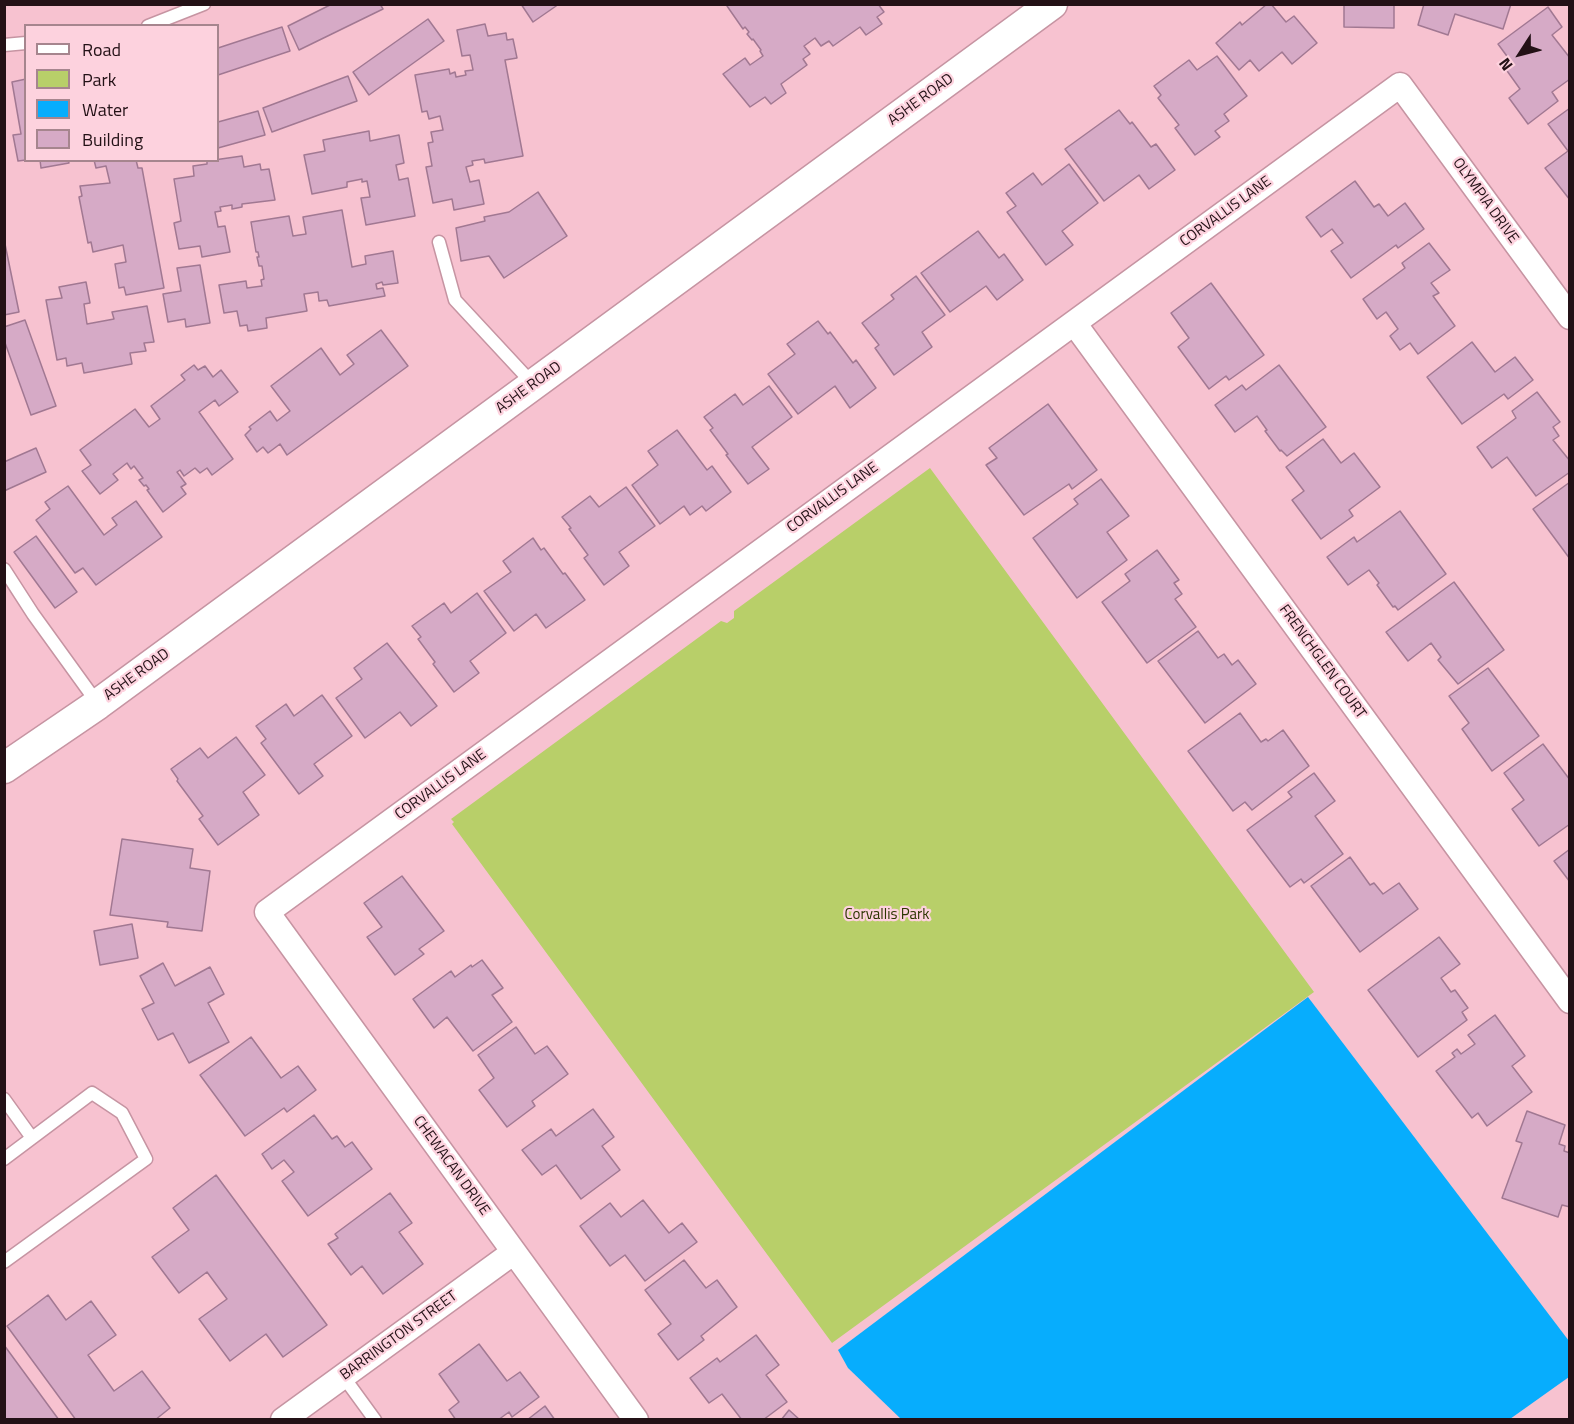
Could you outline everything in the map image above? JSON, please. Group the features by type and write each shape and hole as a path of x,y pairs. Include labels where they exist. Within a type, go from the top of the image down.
{"street":[{"name":"ASHE ROAD","path":"4,768 98,704 1052,4"},
{"name":"OLYMPIA DRIVE","path":"1400,85 1569,317"},
{"name":"CORVALLIS LANE","path":"267,912 1400,85"},
{"name":"FRENCHGLEN COURT","path":"1074,323 1569,1001"},
{"name":"CHEWACAN DRIVE","path":"267,912 636,1419"},
{"name":"BARRINGTON STREET","path":"283,1419 514,1252"}],"lane":[{"path":"153,24 204,4"},
{"path":"4,45 24,43"},
{"path":"439,242 455,300 534,385"},
{"path":"4,569 33,614 98,704"},
{"path":"4,1159 92,1093 122,1113 146,1159 4,1262"},
{"path":"4,1099 32,1138"},
{"path":"343,1376 375,1419"}],"green space":[{"name":"Corvallis Park","path":"930,468 1314,992 832,1343 452,824 454,822 451,819 721,621 727,623 734,618 734,611"}],"water":[{"path":"1308,997 1569,1341 1569,1377 1510,1419 902,1420 848,1368 838,1350"}],"building":[{"path":"332,4 380,4 383,9 299,50 288,26"},
{"path":"521,4 559,4 533,22"},
{"path":"729,4 878,4 884,12 877,17 882,24 866,35 860,27 833,46 829,41 821,46 815,38 804,46 810,54 803,59 807,65 781,84 786,93 771,104 765,97 750,107 723,74 745,58 750,65 763,56 753,39 747,34 749,32 745,27 743,29 727,6"},
{"path":"1267,4 1271,4 1286,22 1294,16 1317,43 1292,64 1282,52 1259,71 1250,60 1239,70 1216,43 1240,22 1242,25"},
{"path":"1344,4 1394,4 1394,28 1344,27"},
{"path":"1424,4 1511,4 1503,29 1455,14 1448,35 1418,25"},
{"path":"1548,7 1562,27 1552,35 1570,58 1570,79 1552,92 1558,101 1528,124 1509,98 1520,89 1505,68 1512,63 1498,44"},
{"path":"428,19 444,41 369,95 353,72"},
{"path":"485,24 488,36 506,33 507,40 513,39 517,58 505,60 523,156 485,163 484,159 472,161 473,165 466,167 470,182 479,180 484,204 454,210 452,199 433,203 426,167 432,166 428,143 433,142 431,132 443,130 440,116 429,119 427,111 422,112 415,75 449,69 450,74 455,72 456,77 466,75 465,71 473,70 470,55 462,56 457,30"},
{"path":"282,27 290,51 219,75 219,48"},
{"path":"1217,56 1247,96 1224,114 1229,121 1215,131 1220,137 1195,155 1175,128 1179,125 1158,98 1161,95 1154,86 1189,60 1197,70"},
{"path":"348,76 357,101 272,132 263,108"},
{"path":"24,79 24,160 18,161 13,135 21,134 12,82"},
{"path":"1570,108 1570,200 1545,168 1568,151 1548,124"},
{"path":"1119,110 1130,124 1132,122 1151,147 1156,144 1175,170 1149,189 1139,175 1104,201 1065,149"},
{"path":"258,111 265,135 219,148 219,122"},
{"path":"369,131 370,141 399,135 404,163 396,165 399,180 408,178 415,216 366,225 361,198 370,197 367,181 362,182 362,179 347,182 347,187 312,194 304,155 325,151 323,140"},
{"path":"242,156 244,167 260,164 261,170 269,169 275,200 242,204 242,207 232,209 232,205 220,207 221,211 215,212 218,227 225,226 230,252 202,257 200,246 179,249 174,223 181,221 174,179 194,176 193,166 207,164 207,162 219,162 219,159"},
{"path":"40,162 69,163 41,168"},
{"path":"94,162 136,162 138,168 142,168 164,288 126,295 124,287 119,288 115,264 126,262 123,245 93,252 91,242 88,243 79,197 82,196 80,186 110,183 106,166 96,168"},
{"path":"1069,164 1098,203 1062,231 1073,245 1046,265 1007,212 1016,206 1006,193 1033,173 1042,185"},
{"path":"1355,181 1374,207 1379,204 1388,216 1405,203 1424,229 1398,248 1396,245 1351,278 1331,251 1343,243 1332,229 1321,237 1306,217"},
{"path":"538,192 567,236 504,278 489,256 461,261 456,228 485,221 484,217 509,212"},
{"path":"342,210 352,267 366,264 365,256 393,251 398,283 376,284 377,289 383,288 385,296 329,306 327,300 319,301 318,292 304,294 307,311 266,318 267,328 248,331 247,325 240,326 237,311 224,313 219,285 246,281 247,288 262,286 261,280 264,279 262,266 259,266 251,222 289,216 293,236 306,234 303,217"},
{"path":"978,231 999,258 1004,254 1023,280 997,300 986,286 950,312 921,273"},
{"path":"1429,243 1450,270 1431,283 1439,293 1433,296 1455,326 1418,354 1410,343 1400,350 1390,336 1398,329 1386,312 1377,319 1363,299 1405,268 1402,263"},
{"path":"4,244 19,312 4,315"},
{"path":"200,265 210,323 186,327 185,319 168,322 163,294 181,291 177,268"},
{"path":"916,276 945,315 922,332 932,347 894,375 875,348 879,345 862,323 894,299 891,295"},
{"path":"86,282 90,303 84,304 87,324 114,319 112,312 147,306 154,342 144,343 146,351 130,353 132,364 84,373 82,363 67,366 66,358 57,360 46,300 62,298 59,287"},
{"path":"1211,283 1264,355 1229,380 1226,376 1209,389 1178,347 1189,338 1171,313"},
{"path":"25,320 56,406 31,415 4,340 4,327"},
{"path":"818,321 828,334 830,332 853,363 856,360 876,388 850,408 835,386 798,414 768,374 795,354 787,344"},
{"path":"381,330 408,366 287,455 280,444 268,453 263,447 257,452 245,435 251,429 249,427 270,411 277,421 290,411 271,386 321,348 340,375 354,364 347,355"},
{"path":"1472,342 1495,372 1515,357 1533,380 1508,399 1504,394 1462,424 1427,377"},
{"path":"194,365 198,370 205,366 213,377 221,370 238,392 219,406 215,400 199,412 233,459 212,475 207,468 200,473 195,468 184,476 180,470 177,472 186,484 181,487 186,494 163,512 147,490 149,489 146,485 144,486 139,480 143,478 134,466 131,469 127,463 113,474 118,480 100,494 82,471 91,465 80,450 135,409 149,427 160,419 151,406 185,380 181,375"},
{"path":"1279,365 1326,427 1287,456 1280,451 1265,431 1267,430 1257,416 1235,432 1215,405 1242,385 1246,390"},
{"path":"769,386 792,417 752,447 769,469 748,484 726,455 728,454 710,430 713,428 704,417 735,394 743,405"},
{"path":"1537,392 1560,422 1553,427 1559,436 1553,440 1570,461 1570,472 1536,496 1507,457 1492,468 1477,447 1516,418 1512,411"},
{"path":"1048,404 1097,470 1072,489 1069,484 1024,515 986,465 997,458 989,448"},
{"path":"677,430 707,470 712,466 731,492 706,511 702,506 690,515 684,506 660,524 632,485 658,465 648,451"},
{"path":"1323,439 1341,463 1354,453 1380,487 1349,510 1353,516 1321,539 1292,500 1304,491 1286,467"},
{"path":"36,448 46,472 4,491 4,462"},
{"path":"1101,479 1129,516 1107,532 1127,560 1077,598 1033,538 1078,504 1074,499"},
{"path":"1570,482 1570,559 1533,509"},
{"path":"68,486 104,535 117,525 112,518 136,501 162,537 96,585 83,568 75,573 36,520 50,509 45,502"},
{"path":"626,487 655,526 619,552 629,566 604,585 584,558 588,555 562,517 590,496 599,507"},
{"path":"1400,511 1446,574 1398,610 1395,606 1393,607 1377,585 1379,583 1369,570 1348,585 1327,557 1354,537 1357,542"},
{"path":"36,536 77,592 55,608 14,552"},
{"path":"533,538 541,550 544,548 563,574 565,573 585,600 546,628 536,614 514,631 484,591 511,572 503,561"},
{"path":"1157,550 1179,580 1174,583 1182,594 1175,599 1196,627 1147,663 1102,602 1130,581 1125,574"},
{"path":"1454,582 1504,650 1458,684 1438,660 1441,657 1431,643 1408,661 1386,632"},
{"path":"477,593 506,633 470,661 479,673 454,692 433,664 435,662 418,639 421,637 412,626 444,603 451,613"},
{"path":"1198,631 1218,658 1224,654 1232,665 1238,660 1256,684 1205,723 1158,661"},
{"path":"387,643 437,706 411,726 400,712 365,738 336,698 362,679 354,668"},
{"path":"1488,668 1539,736 1492,771 1462,729 1469,723 1449,696"},
{"path":"322,695 352,736 314,764 323,776 299,794 261,743 266,739 256,726 286,704 294,716"},
{"path":"1240,713 1261,742 1266,739 1268,741 1283,730 1309,766 1252,810 1245,802 1233,811 1188,751"},
{"path":"236,737 265,775 243,792 259,815 218,845 199,819 203,816 171,769 200,748 208,758"},
{"path":"1543,744 1570,780 1570,824 1539,846 1512,809 1524,800 1504,773"},
{"path":"1314,773 1335,801 1315,816 1343,854 1304,883 1301,879 1290,887 1247,830 1292,797 1288,792"},
{"path":"122,839 193,849 190,868 210,871 202,931 167,927 168,922 110,915"},
{"path":"1570,849 1570,882 1554,861"},
{"path":"1350,857 1370,885 1374,883 1383,894 1399,883 1418,909 1360,952 1311,886"},
{"path":"402,876 444,931 419,949 424,954 395,975 367,937 382,927 364,903"},
{"path":"132,924 138,958 100,965 94,931"},
{"path":"1439,937 1460,964 1441,978 1451,992 1455,990 1468,1008 1462,1012 1467,1020 1418,1057 1368,990"},
{"path":"482,960 503,988 492,995 512,1022 473,1051 447,1017 434,1028 413,999 451,971 455,977"},
{"path":"163,963 175,986 210,967 224,994 208,1003 229,1042 189,1063 173,1033 158,1040 142,1009 154,1003 140,976"},
{"path":"1495,1015 1525,1056 1512,1066 1532,1092 1487,1126 1478,1113 1472,1118 1436,1071 1455,1057 1452,1053 1457,1049 1461,1054 1475,1044 1468,1035"},
{"path":"516,1027 535,1054 547,1046 568,1074 532,1101 535,1106 507,1127 479,1090 494,1078 478,1055"},
{"path":"251,1037 281,1078 298,1066 316,1090 287,1112 284,1108 245,1136 200,1075"},
{"path":"593,1109 614,1137 602,1146 620,1170 581,1199 556,1165 542,1175 522,1150 551,1129 556,1136"},
{"path":"1527,1111 1565,1125 1559,1144 1565,1146 1564,1151 1570,1153 1570,1207 1562,1205 1558,1217 1502,1198 1522,1143 1516,1141"},
{"path":"314,1115 332,1139 337,1136 345,1147 352,1142 372,1169 308,1216 282,1181 294,1172 284,1160 272,1169 262,1154"},
{"path":"216,1175 327,1325 283,1357 266,1334 230,1361 199,1319 227,1299 207,1272 179,1293 152,1257 189,1230 173,1208"},
{"path":"390,1193 412,1223 399,1232 423,1264 383,1294 362,1266 351,1275 328,1244 338,1238 335,1234"},
{"path":"643,1200 669,1233 682,1223 697,1242 645,1281 625,1255 610,1266 580,1226 610,1203 621,1217"},
{"path":"684,1260 706,1288 717,1280 737,1307 701,1336 704,1340 678,1360 658,1334 671,1324 645,1290"},
{"path":"48,1295 66,1320 91,1301 116,1335 88,1355 114,1391 142,1371 170,1408 155,1420 76,1420 7,1326"},
{"path":"756,1335 779,1365 766,1375 787,1402 763,1420 742,1420 722,1394 709,1403 690,1378 717,1358 720,1362"},
{"path":"479,1344 507,1381 520,1372 539,1397 512,1417 509,1412 498,1420 456,1420 449,1410 459,1402 439,1374"},
{"path":"4,1345 59,1420 4,1420"},
{"path":"545,1406 555,1420 527,1420"},
{"path":"789,1410 800,1420 781,1420"}]}
